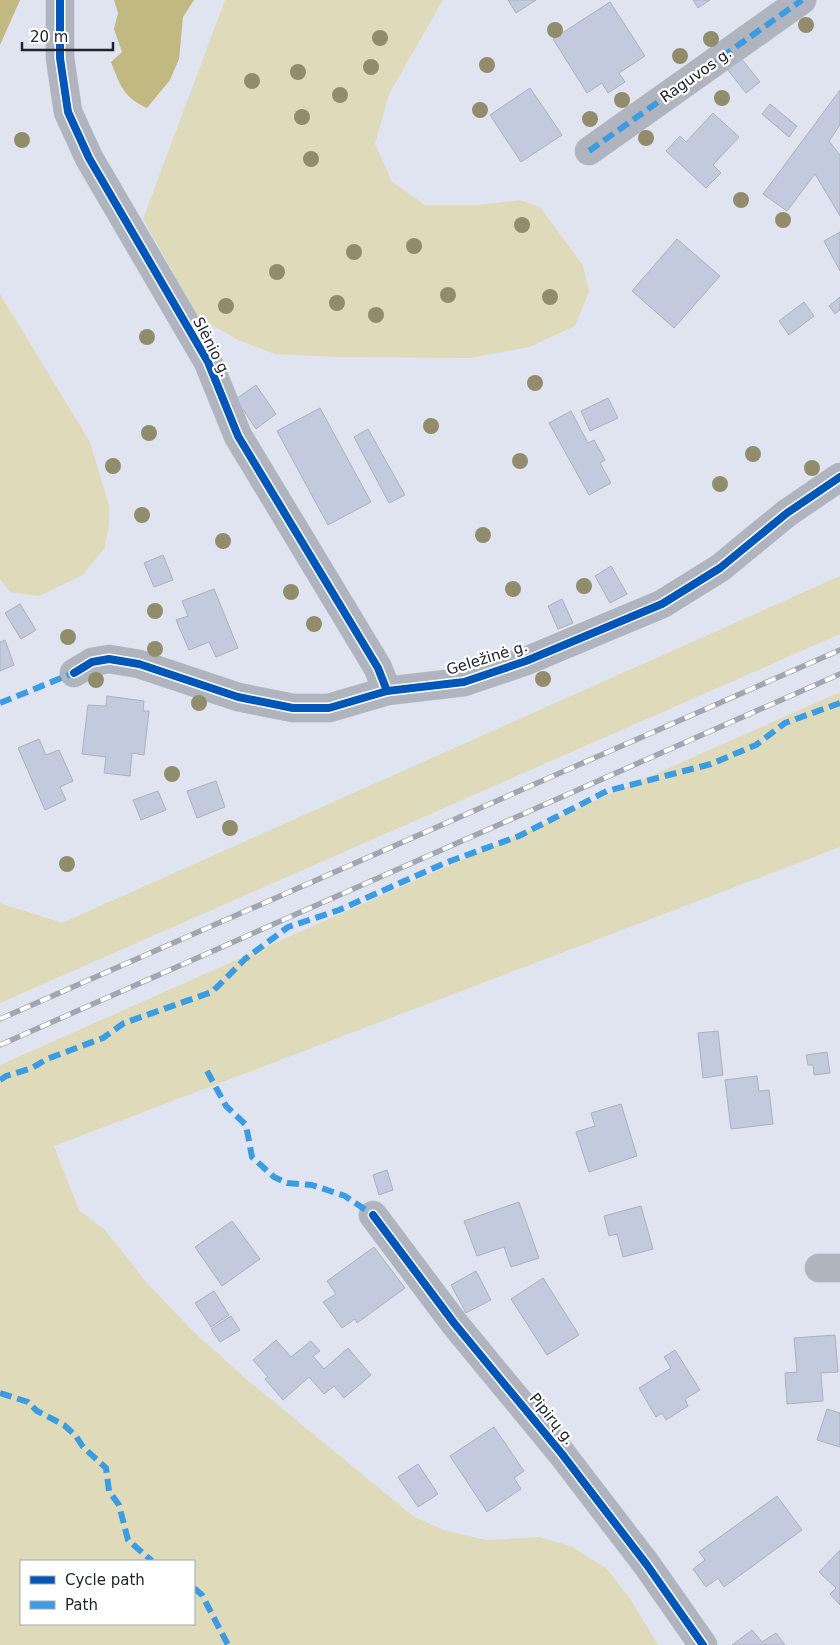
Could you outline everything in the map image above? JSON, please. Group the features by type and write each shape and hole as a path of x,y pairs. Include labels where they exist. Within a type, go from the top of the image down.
{"street":[{"name":"Slėnio g.","path":"60,0 60,58 68,112 86,150 208,362 238,436 378,668 387,692"},
{"name":"Raguvos g.","path":"589,151 802,0"},
{"name":"Geležinė g.","path":"74,674 92,662 109,659 139,664 238,697 293,708 329,708 387,692 464,682 526,661 662,604 720,568 787,513 840,477"},
{"name":"Pipirų g.","path":"373,1216 454,1323 562,1454 647,1565 703,1645"}],"shaded area":[{"path":"0,0 20,0 0,45"},
{"path":"114,0 194,0 183,17 179,59 170,80 147,108 127,95 123,90 111,62 122,52 114,29 118,13"},
{"path":"225,0 443,0 389,94 375,144 392,182 425,205 477,205 520,200 540,207 583,265 589,292 575,326 529,347 470,358 337,357 275,354 238,340 198,317 143,219"},
{"path":"0,294 90,442 109,506 109,524 105,547 83,575 39,596 10,592 0,579"},
{"path":"840,576 840,634 0,1003 0,903 62,923"},
{"path":"840,692 840,847 54,1146 79,1210 105,1230 146,1282 194,1332 245,1378 413,1516 443,1530 486,1540 539,1537 573,1547 607,1569 631,1600 658,1645 0,1645 0,1065"}],"building":[{"path":"508,0 536,0 516,13"},
{"path":"693,0 710,0 698,8"},
{"path":"610,2 645,56 619,73 625,82 608,93 602,83 587,93 553,39"},
{"path":"741,58 760,82 746,93 727,69"},
{"path":"530,88 562,135 521,162 490,115"},
{"path":"840,90 840,125 829,141 840,155 840,216 815,174 787,211 763,194"},
{"path":"770,104 797,126 789,137 762,114"},
{"path":"713,113 739,137 713,165 721,173 706,188 666,151 680,136 686,142"},
{"path":"840,232 840,271 824,241"},
{"path":"677,239 720,276 674,328 632,291"},
{"path":"840,297 840,310 835,314 829,306"},
{"path":"804,302 814,316 789,335 779,321"},
{"path":"256,385 276,414 256,429 236,399"},
{"path":"608,398 618,418 590,431 581,411"},
{"path":"320,408 371,502 328,525 277,431"},
{"path":"571,411 588,443 594,440 605,460 600,463 611,483 589,495 549,423"},
{"path":"368,429 405,495 389,503 354,437"},
{"path":"163,555 173,580 154,587 144,563"},
{"path":"611,566 627,594 610,603 595,576"},
{"path":"214,589 238,648 216,657 209,642 189,650 176,620 188,616 182,601"},
{"path":"562,599 573,623 558,629 548,606"},
{"path":"20,604 36,630 21,639 5,613"},
{"path":"5,640 14,665 0,671 0,642"},
{"path":"107,696 144,701 143,711 149,711 144,755 132,753 130,776 104,773 106,757 82,754 88,705 106,706"},
{"path":"39,739 46,755 59,750 73,781 60,787 66,800 45,810 18,748"},
{"path":"216,781 225,807 197,818 187,791"},
{"path":"158,791 166,810 141,820 133,800"},
{"path":"718,1031 723,1075 703,1078 698,1033"},
{"path":"827,1052 830,1073 814,1075 813,1065 808,1065 806,1055"},
{"path":"757,1076 759,1091 769,1090 773,1124 731,1129 725,1080"},
{"path":"621,1104 637,1156 589,1172 576,1132 595,1126 591,1113"},
{"path":"387,1170 393,1190 379,1195 373,1175"},
{"path":"519,1202 539,1258 511,1267 504,1247 477,1256 464,1221"},
{"path":"641,1206 653,1249 623,1257 617,1234 609,1236 604,1216"},
{"path":"232,1221 260,1259 222,1286 195,1247"},
{"path":"374,1247 405,1288 357,1323 355,1319 342,1328 323,1302 336,1294 327,1281"},
{"path":"476,1271 491,1300 466,1313 451,1285"},
{"path":"543,1278 579,1335 547,1355 511,1299"},
{"path":"214,1291 229,1315 211,1327 195,1303"},
{"path":"231,1316 240,1330 220,1342 211,1329"},
{"path":"835,1335 838,1372 821,1373 823,1401 787,1404 785,1373 797,1372 794,1338"},
{"path":"276,1340 291,1357 311,1341 320,1351 313,1356 324,1369 348,1348 371,1375 344,1398 334,1386 324,1394 309,1377 283,1400 265,1379 268,1377 253,1360"},
{"path":"675,1350 700,1390 685,1399 688,1406 666,1420 662,1413 656,1417 639,1388 671,1368 664,1357"},
{"path":"827,1409 840,1413 840,1447 817,1440"},
{"path":"494,1427 524,1471 514,1478 521,1489 487,1512 450,1456"},
{"path":"418,1464 438,1494 418,1507 398,1477"},
{"path":"777,1496 802,1530 724,1587 718,1578 706,1587 693,1569 705,1560 699,1552"},
{"path":"840,1550 840,1605 830,1594 836,1588 819,1572"},
{"path":"752,1630 762,1642 776,1633 785,1645 732,1645"}],"railway":[{"path":"0,1019 840,650"},
{"path":"0,1045 840,674"}],"marked path":[{"path":"589,151 802,0"},
{"path":"0,703 76,672"},
{"path":"0,1080 6,1076 32,1068 47,1059 103,1038 124,1023 212,992 245,959 288,927 339,910 445,863 519,836 607,791 711,764 756,745 785,723 840,703"},
{"path":"207,1071 226,1106 246,1125 252,1157 274,1177 287,1183 312,1185 345,1196 373,1215"},
{"path":"0,1393 28,1402 37,1411 64,1425 76,1436 83,1447 106,1468 109,1491 119,1505 128,1540 151,1560"},
{"path":"195,1589 202,1595 228,1645"}],"cycle path":[{"path":"60,0 60,58 68,112 89,158 208,362 238,436 378,668 387,691"},
{"path":"74,673 92,662 109,659 139,664 238,697 293,708 329,708 387,691 464,682 526,661 662,604 720,568 787,513 840,477"},
{"path":"373,1215 454,1323 562,1454 647,1565 703,1645"}]}
